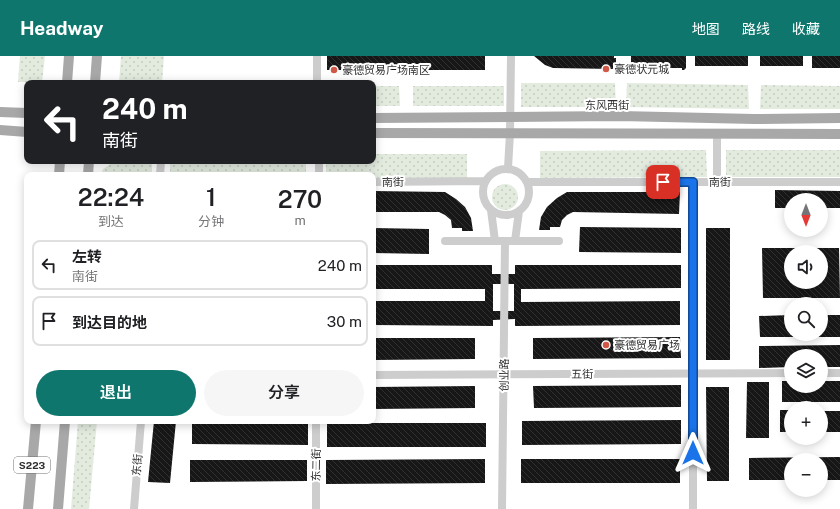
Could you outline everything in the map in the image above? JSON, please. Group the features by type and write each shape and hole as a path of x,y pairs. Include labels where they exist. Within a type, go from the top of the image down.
{"main road":[{"path":"67,80 69,56"},
{"path":"95,80 97,56"},
{"path":"0,112 24,113"},
{"name":"东风西街","path":"376,118 840,118"},
{"path":"0,130 24,132"},
{"path":"376,132 840,134"},
{"name":"S223","path":"28,509 36,424"},
{"name":"S223","path":"58,509 66,424"}],"street":[{"path":"317,56 317,80"},
{"path":"508,168 511,56"},
{"path":"717,133 717,182"},
{"path":"508,168 516,170 522,174 527,182 529,193 528,200 519,211 503,215 495,213 491,210 484,201 482,194 485,181 492,172 508,168"},
{"name":"南街","path":"376,182 485,181"},
{"name":"南街","path":"527,182 840,182"},
{"path":"693,182 693,509"},
{"path":"491,210 495,241"},
{"path":"515,241 519,211"},
{"path":"445,241 559,241"},
{"name":"创业路","path":"502,509 505,241"},
{"name":"五街","path":"376,375 784,373"},
{"path":"828,373 840,373"},
{"name":"东街","path":"134,509 141,424"},
{"name":"东二街","path":"316,424 316,509"}],"shaded area":[{"path":"20,56 45,56 42,80 24,80 24,82 18,82"},
{"path":"121,56 164,56 162,80 119,80"},
{"path":"521,83 615,83 616,107 521,107"},
{"path":"627,83 748,85 749,109 626,107"},
{"path":"761,85 840,86 840,109 760,109"},
{"path":"376,86 399,86 400,106 376,106"},
{"path":"413,86 504,86 504,106 413,106"},
{"path":"706,150 707,177 540,178 540,151"},
{"path":"726,150 840,150 840,177 726,177"},
{"path":"376,154 467,154 467,178 376,178 376,172 326,172 326,164 376,164"},
{"path":"110,164 152,164 152,172 102,172 103,169"},
{"path":"170,164 306,164 306,172 170,172"},
{"path":"505,184 514,188 518,197 514,206 505,210 496,206 492,197 496,188"},
{"path":"78,424 97,424 89,509 71,509"}],"building":[{"path":"327,56 485,56 485,70 327,70"},
{"path":"534,56 614,56 614,58 616,58 616,63 613,63 613,69 553,68 545,65"},
{"path":"631,56 686,56 686,68 682,70 682,68 631,68"},
{"path":"695,56 748,56 748,66 695,66"},
{"path":"760,56 803,56 803,66 760,66"},
{"path":"812,56 840,56 840,68 812,68"},
{"path":"775,190 840,191 840,208 828,208 828,193 784,193 784,208 775,208"},
{"path":"376,191 445,192 465,207 471,218 473,231 462,231 462,228 452,228 451,220 439,212 376,212"},
{"path":"567,192 680,192 679,214 573,212 562,220 560,227 550,227 550,230 539,230 541,217 547,207"},
{"path":"580,227 681,228 681,253 579,252"},
{"path":"376,228 429,229 429,254 376,253"},
{"path":"706,228 730,228 730,360 706,360"},
{"path":"762,248 784,248 784,289 828,289 828,248 839,248 840,298 763,298"},
{"path":"376,265 492,265 492,274 515,274 515,265 681,265 681,288 521,289 521,302 680,301 680,325 515,326 515,319 493,320 493,326 376,325 376,301 485,301 485,289 376,289","holes":["493,284 514,284 514,311 493,311"]},
{"path":"784,315 784,337 760,337 759,316"},
{"path":"828,315 840,315 840,337 828,337"},
{"path":"680,337 681,358 533,359 533,338"},
{"path":"376,338 475,338 475,359 376,360"},
{"path":"840,345 840,367 828,367 828,349 784,349 784,367 759,368 759,346"},
{"path":"782,381 784,381 784,393 828,393 828,381 840,381 840,402 782,402"},
{"path":"747,382 769,382 769,438 746,438"},
{"path":"681,385 681,407 534,408 533,386"},
{"path":"475,386 475,408 376,409 376,387"},
{"path":"706,387 729,387 729,481 707,481"},
{"path":"780,410 784,410 784,432 780,432"},
{"path":"828,411 840,411 840,432 828,432"},
{"path":"681,420 681,444 522,445 522,421"},
{"path":"486,423 486,447 327,447 327,424"},
{"path":"154,424 176,424 170,483 148,482"},
{"path":"192,424 308,424 308,445 192,444"},
{"path":"828,457 840,457 840,480 828,480"},
{"path":"749,458 784,458 784,480 749,480"},
{"path":"485,459 485,483 326,484 326,460"},
{"path":"521,459 680,459 680,483 521,483"},
{"path":"190,460 307,460 307,481 190,482"}],"place":[{"name":"豪德状元城","path":"606,69"},
{"name":"豪德贸易广场南区","path":"334,70"},
{"name":"豪德贸易广场","path":"606,345"}],"route":[{"path":"663,182 693,182 693,453"}]}
